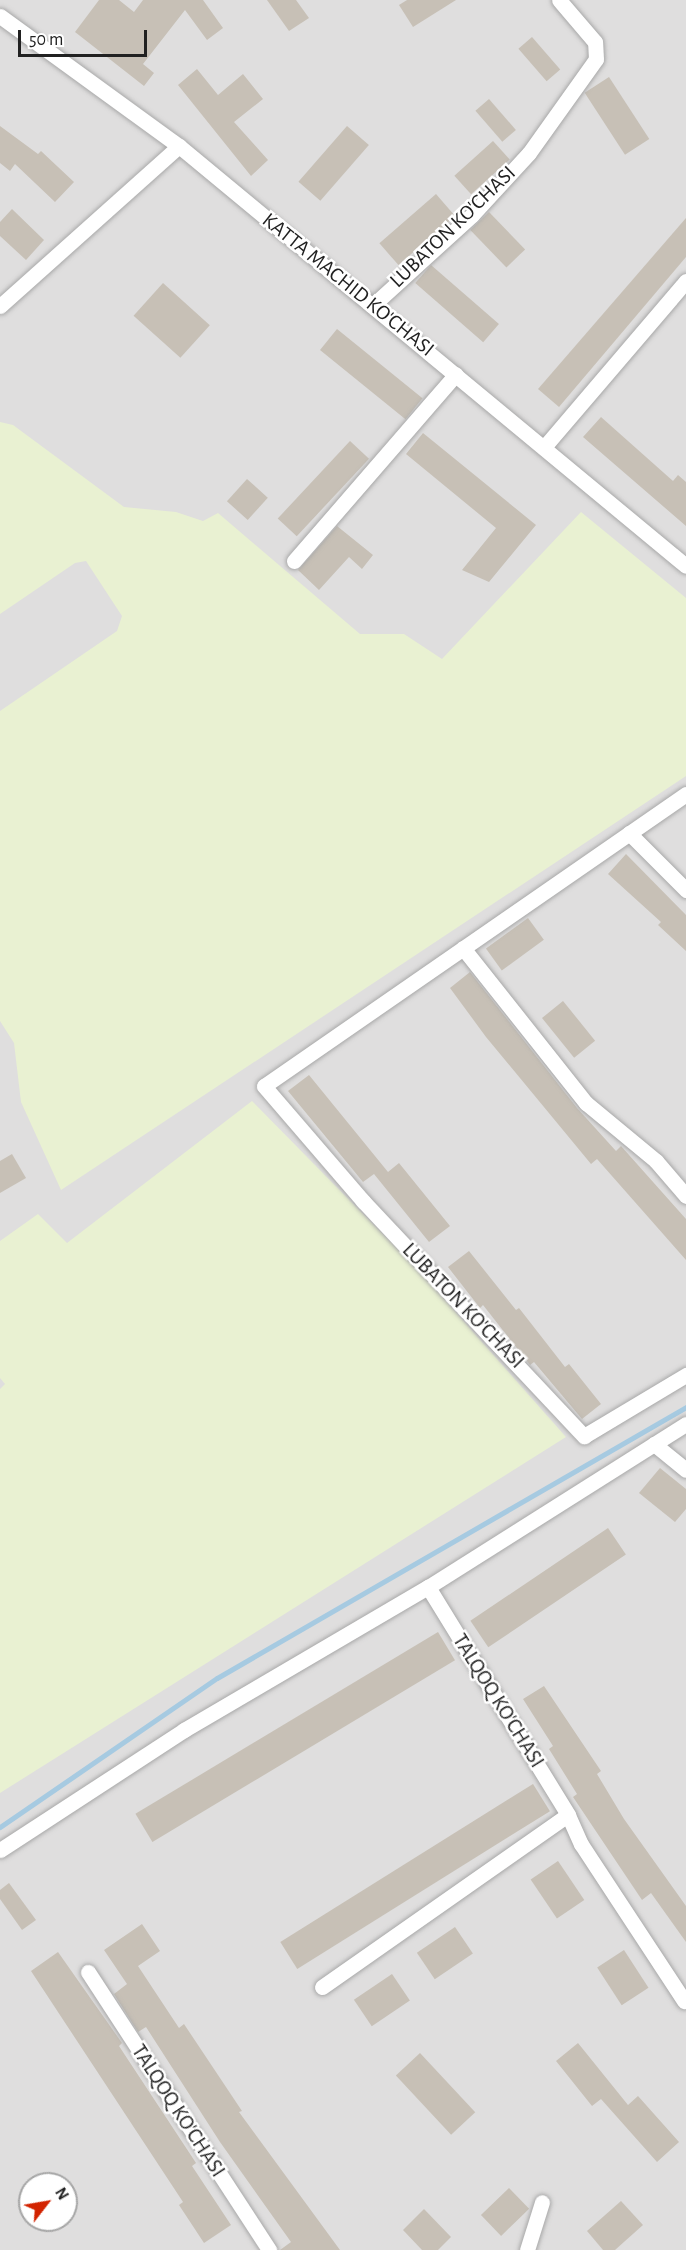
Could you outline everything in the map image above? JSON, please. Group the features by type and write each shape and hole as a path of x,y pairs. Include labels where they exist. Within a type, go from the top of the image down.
{"street":[{"name":"LUBATON KO'CHASI","path":"372,306 472,215 529,153 596,59 595,42 559,0"},
{"name":"KATTA MACHID KO'CHASI","path":"0,16 178,146 545,446 686,566"},
{"path":"0,306 178,146"},
{"path":"545,446 686,281"},
{"path":"294,561 456,374"},
{"path":"686,794 463,948 586,1102 656,1161 686,1196"},
{"path":"629,833 686,890"},
{"name":"LUBATON KO'CHASI","path":"463,948 264,1086 363,1200 584,1436 686,1375"},
{"path":"0,1850 184,1730 428,1587 686,1424"},
{"path":"654,1444 686,1470"},
{"name":"TALQOQ KO'CHASI","path":"428,1587 568,1815 580,1844 684,2001"},
{"path":"322,1987 568,1815"},
{"name":"TALQOQ KO'CHASI","path":"87,1972 270,2250"},
{"path":"527,2250 542,2202"}],"shaded area":[{"path":"0,0 686,0 686,2250 0,2250"}],"green space":[{"path":"0,422 13,425 124,507 176,512 203,521 218,513 360,634 404,634 442,659 581,512 686,598 686,776 61,1190 21,1102 14,1043 0,1021 0,711 117,631 122,616 86,561 75,563 0,614"},
{"path":"252,1101 421,1273 566,1437 0,1793 0,1389 5,1384 0,1378 0,1241 38,1214 67,1243"}],"building":[{"path":"99,0 119,0 134,12 143,0 203,0 223,28 207,40 185,10 143,64 154,73 144,86 75,32"},
{"path":"267,0 296,0 309,18 289,31"},
{"path":"407,0 456,0 413,27 399,5"},
{"path":"532,37 560,69 547,81 518,49"},
{"path":"197,69 218,95 243,74 263,99 234,122 268,160 251,176 178,85"},
{"path":"609,77 649,139 625,155 585,93"},
{"path":"489,99 516,130 502,142 475,111"},
{"path":"0,126 38,154 41,151 74,182 55,202 15,164 10,171 0,163"},
{"path":"347,126 369,145 320,201 298,182"},
{"path":"493,141 510,160 471,194 454,176"},
{"path":"436,194 455,216 398,265 379,243"},
{"path":"12,209 44,240 26,260 0,236 0,222"},
{"path":"489,212 525,249 506,267 470,230"},
{"path":"686,218 686,257 559,407 538,389"},
{"path":"431,265 499,324 483,342 415,283"},
{"path":"163,283 210,325 180,358 134,316"},
{"path":"337,329 422,398 405,419 320,350"},
{"path":"601,417 673,481 678,475 686,482 686,526 583,437"},
{"path":"423,433 536,525 489,582 462,570 496,528 406,454"},
{"path":"350,441 369,459 297,536 278,519"},
{"path":"247,479 268,498 248,520 227,501"},
{"path":"337,526 373,555 362,569 349,557 319,590 298,570"},
{"path":"626,854 686,915 686,951 658,925 661,922 608,874"},
{"path":"528,918 544,940 502,970 486,949"},
{"path":"470,972 577,1108 616,1151 621,1146 686,1219 686,1260 597,1159 591,1164 486,1037 450,988"},
{"path":"563,1001 595,1041 574,1058 542,1018"},
{"path":"309,1075 388,1172 399,1163 450,1226 429,1242 374,1174 363,1182 288,1091"},
{"path":"12,1154 26,1178 0,1193 0,1161"},
{"path":"469,1251 516,1310 519,1308 565,1367 569,1364 601,1404 582,1419 534,1362 530,1365 483,1305 480,1308 448,1267"},
{"path":"660,1468 686,1489 686,1509 675,1522 639,1493"},
{"path":"608,1528 626,1555 488,1647 470,1621"},
{"path":"438,1632 455,1660 152,1842 135,1814"},
{"path":"544,1686 601,1771 597,1774 624,1819 686,1906 686,1942 651,1893 642,1900 573,1797 577,1794 549,1749 553,1746 523,1699"},
{"path":"533,1784 550,1811 297,1969 280,1942"},
{"path":"558,1861 584,1900 557,1918 531,1879"},
{"path":"9,1883 36,1920 22,1930 0,1899 0,1890"},
{"path":"142,1924 160,1951 138,1966 179,2028 184,2024 242,2111 239,2112 340,2250 280,2250 291,2242 220,2142 146,2027 138,2032 114,1994 127,1984 104,1950"},
{"path":"455,1927 473,1954 435,1979 417,1953"},
{"path":"624,1950 649,1988 622,2005 597,1967"},
{"path":"58,1952 122,2043 119,2046 196,2163 192,2166 231,2225 204,2243 179,2205 183,2202 31,1971"},
{"path":"392,1974 410,2001 372,2026 354,2000"},
{"path":"578,2043 628,2105 638,2096 679,2142 657,2162 601,2099 592,2106 556,2061"},
{"path":"420,2053 475,2112 451,2135 396,2076"},
{"path":"509,2188 529,2209 501,2236 481,2215"},
{"path":"621,2201 643,2225 615,2250 603,2250 587,2231"},
{"path":"424,2209 451,2237 438,2250 422,2250 403,2230"}],"waterway":[{"path":"0,1827 217,1678 686,1407"}]}
